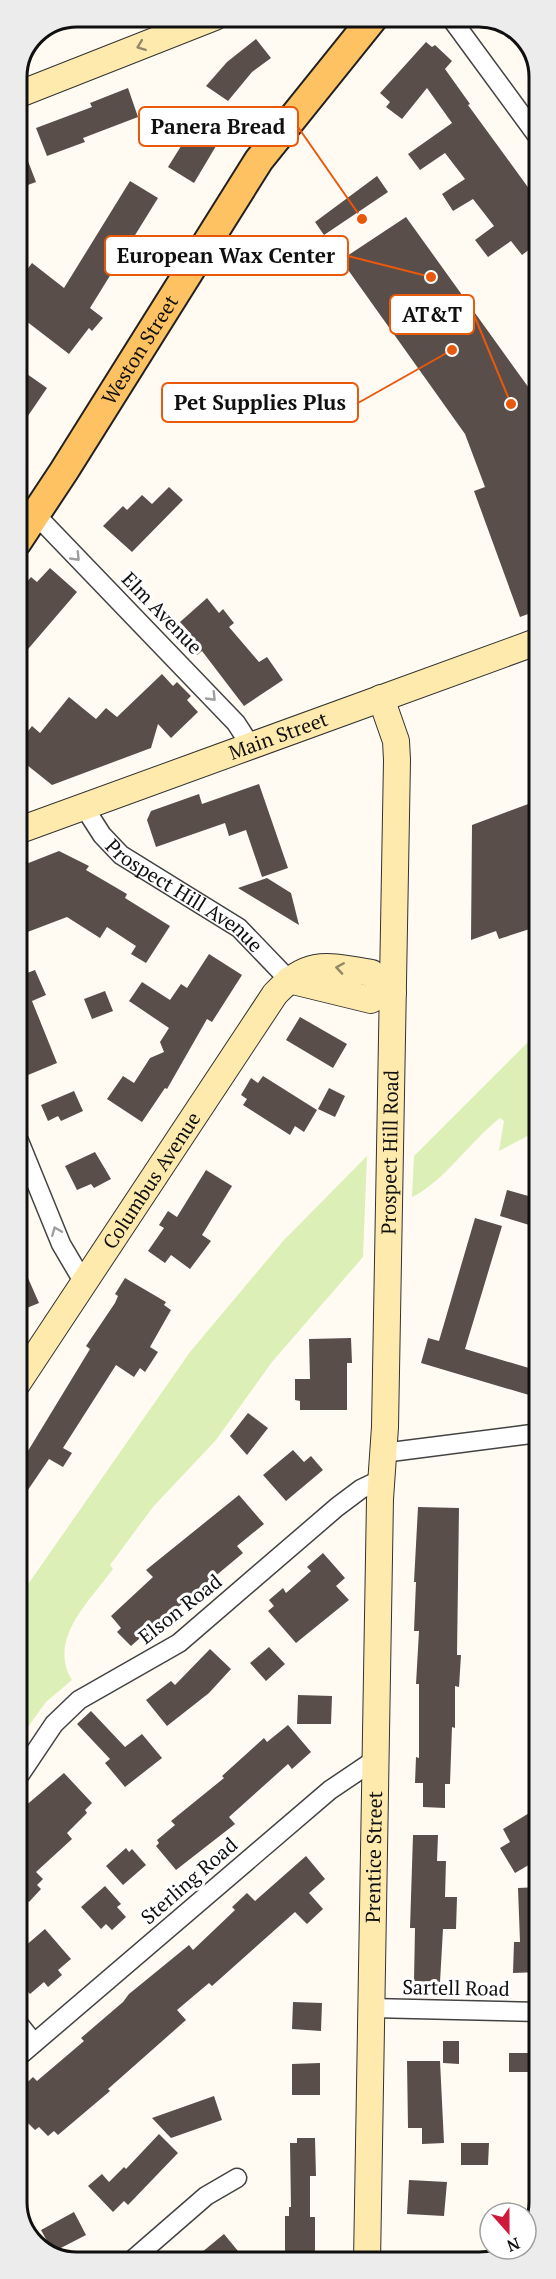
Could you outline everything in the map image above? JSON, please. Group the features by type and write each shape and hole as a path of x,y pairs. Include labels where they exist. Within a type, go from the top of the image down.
{"main road":[{"name":"Weston Street","path":"27,528 259,160 366,27"}],"street":[{"path":"27,89 175,27"},
{"path":"457,27 529,125"},
{"name":"Elm Avenue","path":"36,515 236,723 251,746"},
{"name":"Main Street","path":"27,827 529,645"},
{"name":"Prospect Hill Road","path":"381,698 398,753 390,991 383,1453"},
{"name":"Prospect Hill Avenue","path":"84,807 102,835 121,855 239,928 289,980"},
{"path":"289,980 307,969 326,965 372,973 390,991"},
{"name":"Columbus Avenue","path":"27,1369 271,998 289,980"},
{"path":"27,1161 61,1244 84,1283"},
{"path":"383,1453 529,1434"},
{"name":"Prentice Street","path":"367,2252 380,1480 383,1453"},
{"name":"Elson Road","path":"27,1764 54,1724 79,1700 179,1643 337,1507 361,1489 380,1480"},
{"name":"Sterling Road","path":"27,2049 330,1790 376,1759"},
{"name":"Sartell Road","path":"371,2008 529,2012"},
{"path":"27,2034 34,2043"},
{"path":"142,2252 206,2196 237,2178"}],"green space":[{"path":"529,1041 529,1135 499,1151 504,1121 500,1118 435,1182 412,1197 414,1156"},
{"path":"367,1156 363,1257 272,1362 216,1440 153,1507 110,1565 113,1569 83,1607 68,1635 65,1650 66,1665 72,1680 46,1702 27,1728 27,1586 190,1352 284,1240"}],"building":[{"path":"256,39 271,58 252,72 228,101 206,86 227,62"},
{"path":"426,42 432,47 435,45 452,61 445,69 470,104 468,105 529,189 529,250 522,255 511,241 488,257 475,240 494,226 473,199 453,211 442,194 465,179 445,153 420,170 408,154 452,123 427,88 402,119 386,107 390,102 380,93"},
{"path":"128,88 138,117 83,138 85,142 47,156 36,128 92,107 90,103"},
{"path":"191,130 216,146 194,183 168,167"},
{"path":"27,158 36,182 27,185"},
{"path":"377,176 388,192 324,235 315,222"},
{"path":"130,181 158,198 90,308 103,318 92,331 89,328 69,354 27,322 27,270 32,263 64,288"},
{"path":"406,217 529,388 529,614 520,617 474,491 485,487 465,434 341,260"},
{"path":"27,374 47,388 27,417"},
{"path":"169,487 183,500 132,552 103,526 123,506 127,510 142,495 152,504"},
{"path":"50,568 77,592 27,650 27,582 31,577 37,582"},
{"path":"207,598 219,613 223,609 234,623 229,627 259,662 267,657 283,680 244,706 202,651 197,655 184,640 191,634 180,622"},
{"path":"162,674 173,686 177,682 191,696 187,700 198,712 171,738 158,724 151,748 52,785 27,765 27,732 32,726 40,733 69,697 96,719 106,708 117,717"},
{"path":"259,784 288,868 262,877 246,830 229,836 225,823 156,847 147,820 151,811 199,794 202,804"},
{"path":"529,804 529,929 499,939 496,931 471,940 472,825"},
{"path":"59,851 89,866 86,870 127,894 125,898 170,926 146,963 131,954 136,946 107,927 100,938 67,917 27,932 27,864"},
{"path":"267,878 291,893 299,925 238,888"},
{"path":"209,954 242,975 212,1022 207,1019 167,1089 165,1088 142,1122 107,1099 123,1076 134,1083 150,1058 164,1052 160,1042 169,1028 129,1001 142,982 170,1000 181,984 187,988"},
{"path":"35,970 46,995 32,1001 57,1063 28,1075 27,973"},
{"path":"105,991 113,1011 92,1019 84,999"},
{"path":"300,1017 347,1044 333,1068 286,1040"},
{"path":"263,1076 317,1110 304,1132 295,1126 290,1135 243,1105 247,1099 241,1095 251,1078 258,1083"},
{"path":"329,1088 345,1096 335,1117 318,1109"},
{"path":"74,1091 83,1111 61,1121 58,1116 48,1121 41,1105"},
{"path":"95,1152 111,1179 94,1188 91,1184 77,1190 65,1166"},
{"path":"206,1170 232,1186 202,1235 211,1241 190,1269 171,1255 165,1263 148,1251 164,1228 159,1225 168,1211 177,1217"},
{"path":"507,1190 529,1196 529,1225 500,1216"},
{"path":"475,1218 502,1226 465,1349 529,1368 529,1395 421,1363 428,1338 439,1341"},
{"path":"27,1276 39,1303 27,1308"},
{"path":"125,1278 166,1302 164,1305 171,1310 150,1347 158,1352 145,1372 140,1368 134,1377 116,1365 63,1448 72,1453 63,1467 49,1459 27,1491 27,1453 90,1349 86,1346 115,1303 118,1296 115,1294"},
{"path":"351,1338 352,1363 347,1363 347,1410 300,1410 300,1401 295,1400 295,1379 310,1379 309,1339"},
{"path":"248,1413 268,1428 247,1455 230,1436"},
{"path":"293,1450 304,1462 311,1456 323,1470 286,1501 263,1475"},
{"path":"239,1495 264,1524 237,1546 243,1553 153,1628 156,1632 145,1643 140,1638 131,1646 117,1632 121,1628 111,1616 153,1577 146,1570"},
{"path":"418,1507 459,1508 457,1655 461,1655 459,1687 455,1686 455,1728 452,1727 450,1784 445,1784 445,1808 423,1807 423,1783 415,1783 416,1757 419,1758 419,1684 416,1684 419,1631 414,1631"},
{"path":"323,1553 345,1578 336,1586 349,1600 296,1643 268,1611 274,1606 269,1600 283,1588 286,1593 311,1571 307,1567"},
{"path":"269,1647 285,1664 266,1681 250,1663"},
{"path":"210,1649 231,1669 209,1693 167,1726 146,1700 171,1681 175,1685"},
{"path":"298,1695 332,1696 331,1724 297,1724"},
{"path":"91,1711 125,1747 142,1734 162,1758 125,1787 105,1763 110,1759 77,1724"},
{"path":"288,1725 311,1752 292,1769 288,1764 229,1817 235,1824 176,1870 156,1846 159,1843 157,1840 175,1825 171,1821 224,1778 222,1776 264,1738 267,1742"},
{"path":"64,1773 92,1803 85,1810 87,1813 67,1833 72,1839 36,1872 43,1879 37,1885 41,1889 29,1902 27,1900 27,1804"},
{"path":"529,1813 529,1865 515,1873 500,1848 510,1842 503,1829"},
{"path":"413,1835 438,1835 437,1861 446,1861 445,1897 457,1897 456,1929 443,1929 440,1982 414,1981 415,1928 410,1928"},
{"path":"126,1848 129,1852 132,1849 146,1865 123,1885 106,1866"},
{"path":"306,1856 325,1879 309,1893 323,1909 307,1924 295,1912 212,1986 209,1983 177,2010 186,2020 108,2089 110,2091 58,2135 54,2131 48,2136 39,2127 35,2130 27,2124 27,2083 33,2077 37,2081 84,2041 81,2038 123,2002 129,1994 189,1945 193,1950 235,1910 232,1907 247,1893 255,1901"},
{"path":"105,1886 121,1904 117,1907 126,1917 112,1930 106,1924 101,1929 81,1907"},
{"path":"529,1887 529,1972 513,1973 514,1942 520,1942 518,1888"},
{"path":"45,1929 71,1959 58,1970 62,1975 48,1987 44,1982 30,1994 27,1991 27,1944"},
{"path":"293,2002 322,2003 321,2031 292,2029"},
{"path":"443,2041 459,2041 459,2064 443,2063"},
{"path":"509,2053 529,2053 529,2072 509,2072"},
{"path":"407,2061 440,2061 444,2143 422,2144 422,2128 408,2128"},
{"path":"320,2063 320,2095 292,2095 292,2064"},
{"path":"214,2096 222,2120 171,2138 152,2118"},
{"path":"159,2134 178,2153 128,2205 124,2201 113,2212 88,2186 102,2174 109,2182 124,2167 126,2169"},
{"path":"297,2138 315,2138 316,2176 310,2176 310,2217 315,2217 315,2252 285,2252 285,2216 289,2216 289,2207 291,2207 290,2143 297,2143"},
{"path":"461,2143 489,2143 488,2165 461,2165"},
{"path":"409,2180 447,2182 444,2216 407,2214"},
{"path":"74,2212 86,2235 60,2249 48,2243 41,2230"},
{"path":"224,2234 239,2252 202,2252"}],"place":[{"name":"Panera Bread","path":"362,219"},
{"name":"European Wax Center","path":"431,277"},
{"name":"Pet Supplies Plus","path":"452,350"},
{"name":"AT&T","path":"511,404"}]}
